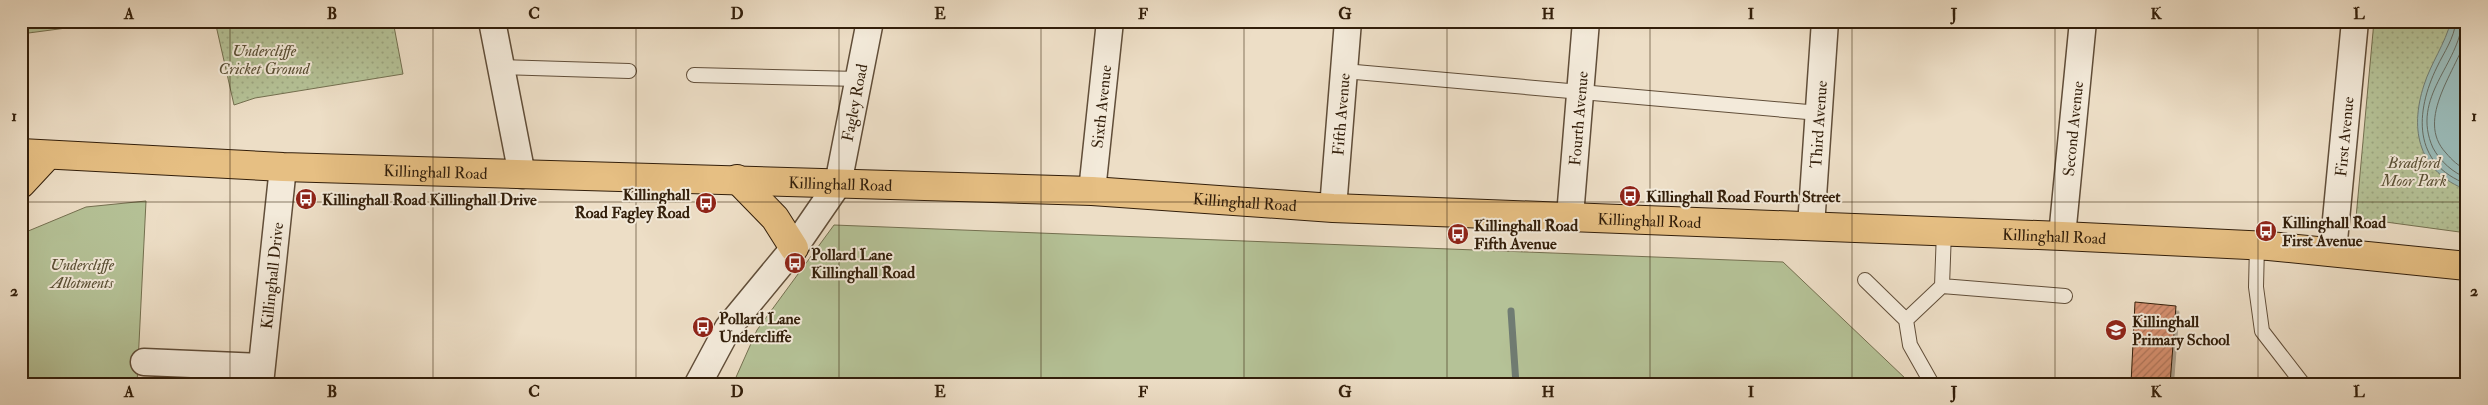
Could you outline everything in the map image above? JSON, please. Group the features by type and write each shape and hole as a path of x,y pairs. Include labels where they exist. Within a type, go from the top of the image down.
{"highway":[{"name":"Killinghall Road","path":"21,153 283,167 1092,191 1333,208 1944,231 2257,246 2467,266"},
{"path":"21,184 48,155"},
{"path":"737,179 775,218 794,248"}],"street":[{"path":"492,21 522,175"},
{"name":"Fagley Road","path":"838,184 870,21"},
{"name":"Sixth Avenue","path":"1092,191 1110,21"},
{"name":"Fifth Avenue","path":"1333,208 1348,21"},
{"name":"Fourth Avenue","path":"1570,216 1586,21"},
{"name":"Third Avenue","path":"1811,226 1825,21"},
{"name":"Second Avenue","path":"2062,236 2083,21"},
{"name":"First Avenue","path":"2333,252 2355,21"},
{"name":"Killinghall Drive","path":"261,376 283,167"},
{"path":"698,384 728,328 794,248 838,184"},
{"path":"144,362 261,376"}],"lane":[{"path":"500,67 629,71"},
{"path":"1344,71 1819,113"},
{"path":"694,75 859,79"},
{"path":"1906,320 1942,286 1944,231"},
{"path":"2257,246 2256,287 2262,331 2303,384"},
{"path":"1865,280 1906,320 1910,345 1932,384"},
{"path":"1942,286 2064,296"}],"green space":[{"path":"21,21 119,21 21,34"},
{"name":"Undercliffe Cricket Ground","path":"215,21 393,21 403,74 255,98 234,105"},
{"name":"Bradford Moor Park","path":"2374,21 2467,21 2467,233 2356,218"},
{"name":"Undercliffe Allotments","path":"146,201 137,384 21,384 21,234 86,207"},
{"path":"834,225 1783,262 1907,380 1907,384 733,384 757,330"}],"water":[{"path":"2451,21 2467,21 2467,190 2451,182 2428,161 2418,134 2418,118 2424,85"}],"building":[{"path":"2135,302 2176,306 2170,384 2131,384"}],"waterway":[{"path":"1511,311 1516,384"}],"place":[{"name":"Killinghall Road Fourth Street","path":"1630,196"},
{"name":"Killinghall Road Killinghall Drive","path":"306,199"},
{"name":"Killinghall Road Fagley Road","path":"706,203"},
{"name":"Killinghall Road First Avenue","path":"2266,231"},
{"name":"Killinghall Road Fifth Avenue","path":"1458,234"},
{"name":"Pollard Lane Killinghall Road","path":"795,263"},
{"name":"Pollard Lane Undercliffe","path":"703,327"},
{"name":"Killinghall Primary School","path":"2116,330"}]}
